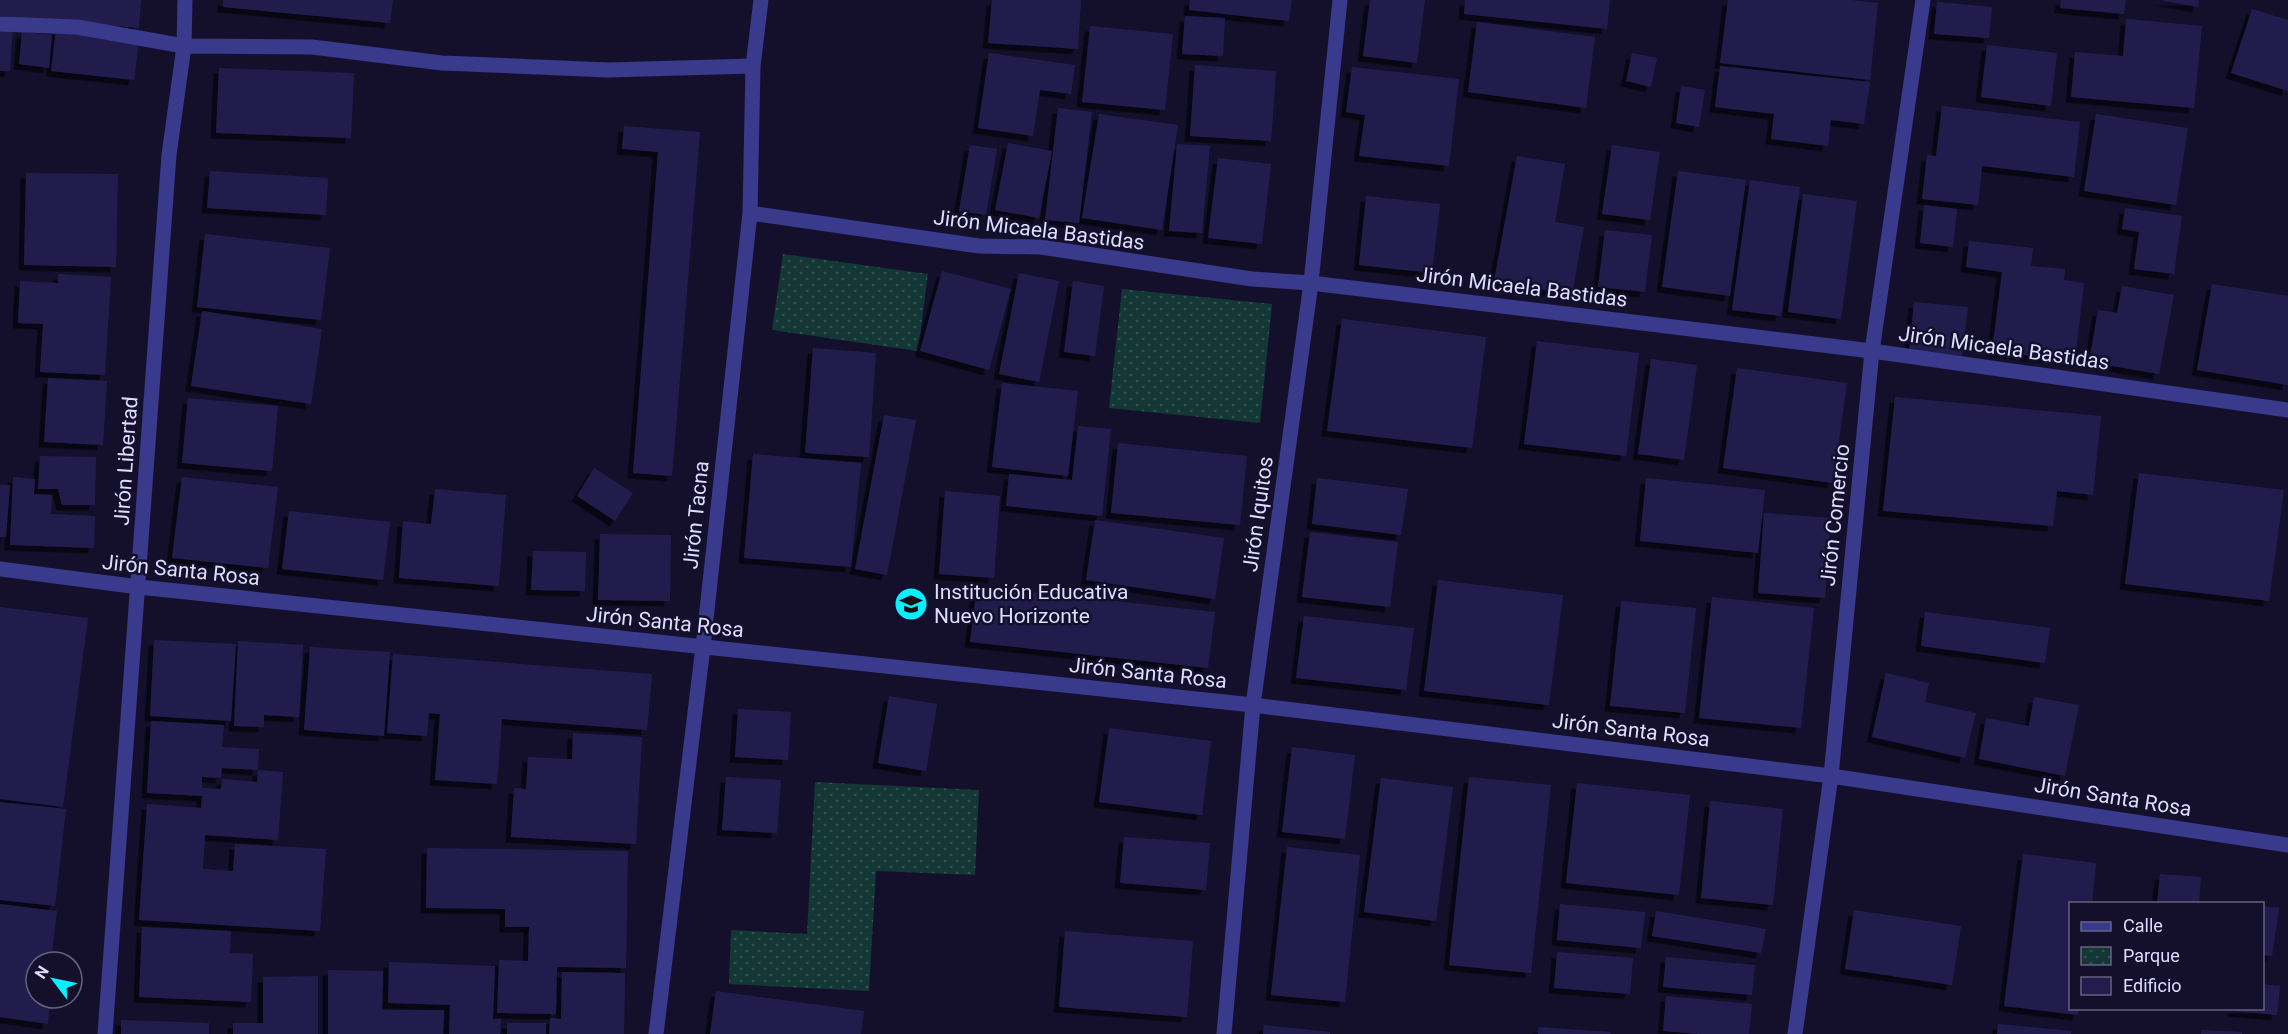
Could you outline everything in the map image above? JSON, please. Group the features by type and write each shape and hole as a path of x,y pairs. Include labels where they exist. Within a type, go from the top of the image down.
{"street":[{"name":"Jirón Libertad","path":"105,1034 169,155 183,46 185,0"},
{"name":"Jirón Tacna","path":"656,1034 703,647 750,213 753,66 761,0"},
{"name":"Jirón Iquitos","path":"1224,1034 1253,705 1311,283 1340,0"},
{"name":"Jirón Comercio","path":"1795,1034 1830,776 1872,351 1923,0"},
{"path":"0,24 76,27 183,46 312,47 442,63 608,70 753,66"},
{"name":"Jirón Micaela Bastidas","path":"750,213 979,246 1041,247 1240,277 1311,283 1872,351 2288,410"},
{"name":"Jirón Santa Rosa","path":"0,569 138,587 1253,705 1830,776 2288,845"}],"green space":[{"path":"783,254 928,274 918,351 772,330"},
{"path":"1122,289 1272,304 1260,423 1109,408"},
{"path":"815,782 979,790 975,875 876,871 869,991 729,984 731,930 807,934"}],"building":[{"path":"0,0 141,0 139,28 0,16"},
{"path":"223,0 393,0 390,23 223,7"},
{"path":"992,0 1081,0 1078,49 988,43"},
{"path":"1190,0 1292,0 1289,21 1189,10"},
{"path":"1370,0 1425,0 1417,63 1363,56"},
{"path":"1465,0 1610,0 1607,29 1464,14"},
{"path":"1728,0 1851,0 1878,3 1870,80 1720,63"},
{"path":"2061,0 2126,0 2124,14 2060,8"},
{"path":"2160,0 2199,0 2198,7"},
{"path":"1937,2 1992,7 1989,38 1934,34"},
{"path":"2252,9 2288,20 2288,91 2231,73"},
{"path":"1185,16 1225,18 1223,56 1182,54"},
{"path":"2126,19 2202,26 2194,108 2071,97 2075,52 2123,56"},
{"path":"1477,22 1595,37 1586,108 1468,92"},
{"path":"0,24 13,25 10,71 0,71"},
{"path":"1090,26 1173,34 1165,110 1082,102"},
{"path":"56,29 139,40 134,80 51,71"},
{"path":"22,32 52,35 49,68 19,64"},
{"path":"1987,45 2057,53 2051,106 1981,97"},
{"path":"989,53 1075,65 1071,94 1040,90 1033,136 978,128"},
{"path":"1632,53 1657,58 1651,87 1626,81"},
{"path":"1195,65 1276,71 1271,141 1190,136"},
{"path":"1720,66 1870,82 1864,124 1831,120 1828,146 1771,139 1774,114 1715,107"},
{"path":"1352,67 1459,79 1449,166 1359,156 1365,115 1346,112"},
{"path":"219,68 354,73 351,138 216,133"},
{"path":"1681,86 1705,90 1699,127 1676,123"},
{"path":"1942,106 2080,122 2074,177 1982,166 1978,205 1922,199 1927,155 1936,156"},
{"path":"1058,108 1092,112 1079,223 1045,220"},
{"path":"1099,114 1178,125 1162,230 1082,218"},
{"path":"2096,114 2188,128 2176,205 2084,191"},
{"path":"624,126 700,132 672,476 633,473 658,152 622,149"},
{"path":"1008,143 1052,151 1039,218 995,210"},
{"path":"1177,144 1210,146 1202,233 1169,231"},
{"path":"970,145 997,149 986,215 959,211"},
{"path":"1612,145 1660,152 1650,220 1602,214"},
{"path":"1517,156 1565,164 1555,222 1584,227 1572,295 1494,281"},
{"path":"1218,158 1271,164 1262,244 1208,238"},
{"path":"210,171 328,178 326,215 207,208"},
{"path":"1678,171 1746,180 1730,296 1662,287"},
{"path":"26,173 118,174 116,267 24,265"},
{"path":"1750,180 1800,187 1781,316 1732,310"},
{"path":"1803,194 1857,201 1841,319 1788,312"},
{"path":"1366,196 1440,204 1432,273 1359,265"},
{"path":"1924,205 1957,209 1953,247 1920,243"},
{"path":"2125,208 2182,216 2174,274 2134,269 2139,232 2122,229"},
{"path":"1605,230 1652,235 1645,292 1598,287"},
{"path":"205,234 330,248 321,320 197,307"},
{"path":"1969,241 2033,248 2031,266 2065,269 2064,280 2084,283 2075,361 1992,351 2002,272 1966,267"},
{"path":"942,271 1011,289 989,370 920,351"},
{"path":"1019,273 1059,281 1039,382 999,374"},
{"path":"58,274 111,277 105,375 40,372 43,324 18,323 20,281 58,283"},
{"path":"1073,281 1104,286 1095,356 1064,352"},
{"path":"2212,284 2288,296 2288,385 2197,370"},
{"path":"2122,286 2174,295 2159,374 2089,362 2098,310 2117,313"},
{"path":"1914,302 1968,307 1962,356 1909,351"},
{"path":"202,311 322,329 311,404 191,386"},
{"path":"1342,319 1486,337 1472,448 1327,431"},
{"path":"1537,341 1639,353 1626,456 1524,444"},
{"path":"813,348 876,353 869,457 805,453"},
{"path":"1651,359 1697,365 1684,460 1638,454"},
{"path":"1737,368 1847,383 1833,483 1723,468"},
{"path":"48,378 107,381 103,445 44,442"},
{"path":"1002,383 1078,391 1068,476 992,467"},
{"path":"1895,397 2101,416 2093,495 2057,491 2053,526 1883,511"},
{"path":"188,398 278,406 272,471 182,463"},
{"path":"884,415 916,420 887,575 855,569"},
{"path":"1078,426 1111,429 1102,516 1006,506 1009,474 1072,480"},
{"path":"1118,443 1247,456 1240,525 1111,513"},
{"path":"753,454 861,463 851,567 744,558"},
{"path":"40,456 96,457 95,505 62,505 58,489 38,489"},
{"path":"594,468 633,493 615,521 577,496"},
{"path":"2139,473 2284,490 2269,601 2125,584"},
{"path":"13,477 35,479 34,494 52,495 51,514 95,516 94,548 10,545"},
{"path":"182,477 278,487 268,568 172,558"},
{"path":"1317,478 1408,489 1401,535 1312,524"},
{"path":"1646,478 1765,490 1758,553 1640,541"},
{"path":"0,485 10,485 6,537 0,537"},
{"path":"435,489 506,495 499,586 399,578 403,521 431,524"},
{"path":"945,491 1000,496 994,578 939,574"},
{"path":"289,511 390,522 383,580 282,569"},
{"path":"1764,513 1831,518 1825,598 1758,593"},
{"path":"1095,520 1224,538 1215,599 1086,580"},
{"path":"1310,532 1398,542 1390,607 1302,597"},
{"path":"600,534 671,535 670,601 598,600"},
{"path":"533,551 586,552 585,591 531,590"},
{"path":"1438,580 1563,595 1549,705 1424,691"},
{"path":"977,586 1215,612 1208,668 970,642"},
{"path":"1712,597 1814,608 1801,728 1699,718"},
{"path":"1621,601 1696,608 1685,713 1610,706"},
{"path":"0,607 88,618 63,807 0,799"},
{"path":"1925,612 2050,628 2045,663 1921,646"},
{"path":"1304,616 1414,628 1406,690 1296,678"},
{"path":"154,640 236,644 231,721 150,716"},
{"path":"238,641 303,645 299,717 264,715 264,727 234,726"},
{"path":"310,647 390,652 384,736 304,730"},
{"path":"393,654 652,674 647,730 502,719 497,784 435,780 440,714 429,713 427,736 387,733"},
{"path":"1886,673 1929,683 1925,702 1976,713 1965,758 1872,737"},
{"path":"889,696 937,704 926,771 878,763"},
{"path":"2034,697 2079,705 2065,776 1979,759 1986,718 2029,726"},
{"path":"738,709 791,712 788,760 735,757"},
{"path":"151,721 224,725 222,747 259,749 258,770 283,772 278,840 205,835 203,869 233,871 235,844 326,849 320,931 139,920 147,804 201,808 202,796 147,793","holes":["222,768 258,770 257,782 222,779 221,789 202,788 202,777 221,778"]},
{"path":"1109,728 1211,741 1202,815 1099,802"},
{"path":"573,733 642,737 636,844 511,837 514,788 526,789 528,757 572,759"},
{"path":"1292,747 1355,755 1345,839 1282,832"},
{"path":"726,777 781,780 777,833 722,830"},
{"path":"1469,777 1551,785 1531,973 1449,965"},
{"path":"1381,778 1453,787 1436,921 1364,912"},
{"path":"1577,783 1690,795 1679,895 1566,883"},
{"path":"1710,801 1783,809 1773,905 1701,898"},
{"path":"0,802 66,809 55,906 0,900"},
{"path":"1124,837 1210,843 1206,890 1120,883"},
{"path":"1287,847 1360,855 1345,1002 1271,995"},
{"path":"427,848 628,851 626,968 557,967 556,1014 497,1013 499,960 528,961 529,927 505,927 505,909 426,908"},
{"path":"2023,854 2096,863 2092,902 2069,902 2069,1010 2079,1010 2078,1015 2004,1006"},
{"path":"2160,874 2201,877 2199,902 2157,902"},
{"path":"0,904 57,911 52,950 24,950 24,1010 49,1010 48,1024 0,1017"},
{"path":"1560,904 1645,912 1641,948 1557,940"},
{"path":"2264,906 2279,908 2272,956 2264,955"},
{"path":"1854,910 1961,926 1952,985 1845,969"},
{"path":"1656,911 1766,929 1761,953 1652,936"},
{"path":"142,927 231,931 230,953 253,954 251,1002 139,997"},
{"path":"1065,931 1193,941 1187,1017 1059,1007"},
{"path":"1557,952 1633,958 1630,994 1554,988"},
{"path":"1666,957 1755,965 1752,995 1663,987"},
{"path":"389,962 495,966 493,1019 501,1019 500,1034 449,1034 450,1005 388,1003"},
{"path":"328,970 383,971 382,1010 444,1010 443,1034 328,1034"},
{"path":"562,972 625,973 624,1034 549,1034 550,1018 561,1019"},
{"path":"318,976 318,1034 233,1034 233,1023 263,1023 263,977"},
{"path":"2264,984 2280,986 2277,1015 2233,1011 2264,1010"},
{"path":"716,991 864,1011 861,1034 710,1034"},
{"path":"1666,996 1752,1004 1749,1034 1663,1031"},
{"path":"121,1020 209,1023 209,1034 121,1034"},
{"path":"507,1023 546,1023 546,1034 507,1034"},
{"path":"1998,1024 2072,1031 2071,1034 1997,1034"},
{"path":"1264,1025 1330,1032 1330,1034 1263,1034"},
{"path":"1538,1027 1611,1032 1610,1034 1538,1034"},
{"path":"2201,1030 2242,1032 2242,1034 2201,1034"}],"place":[{"name":"Institución Educativa Nuevo Horizonte","path":"911,604"}]}
